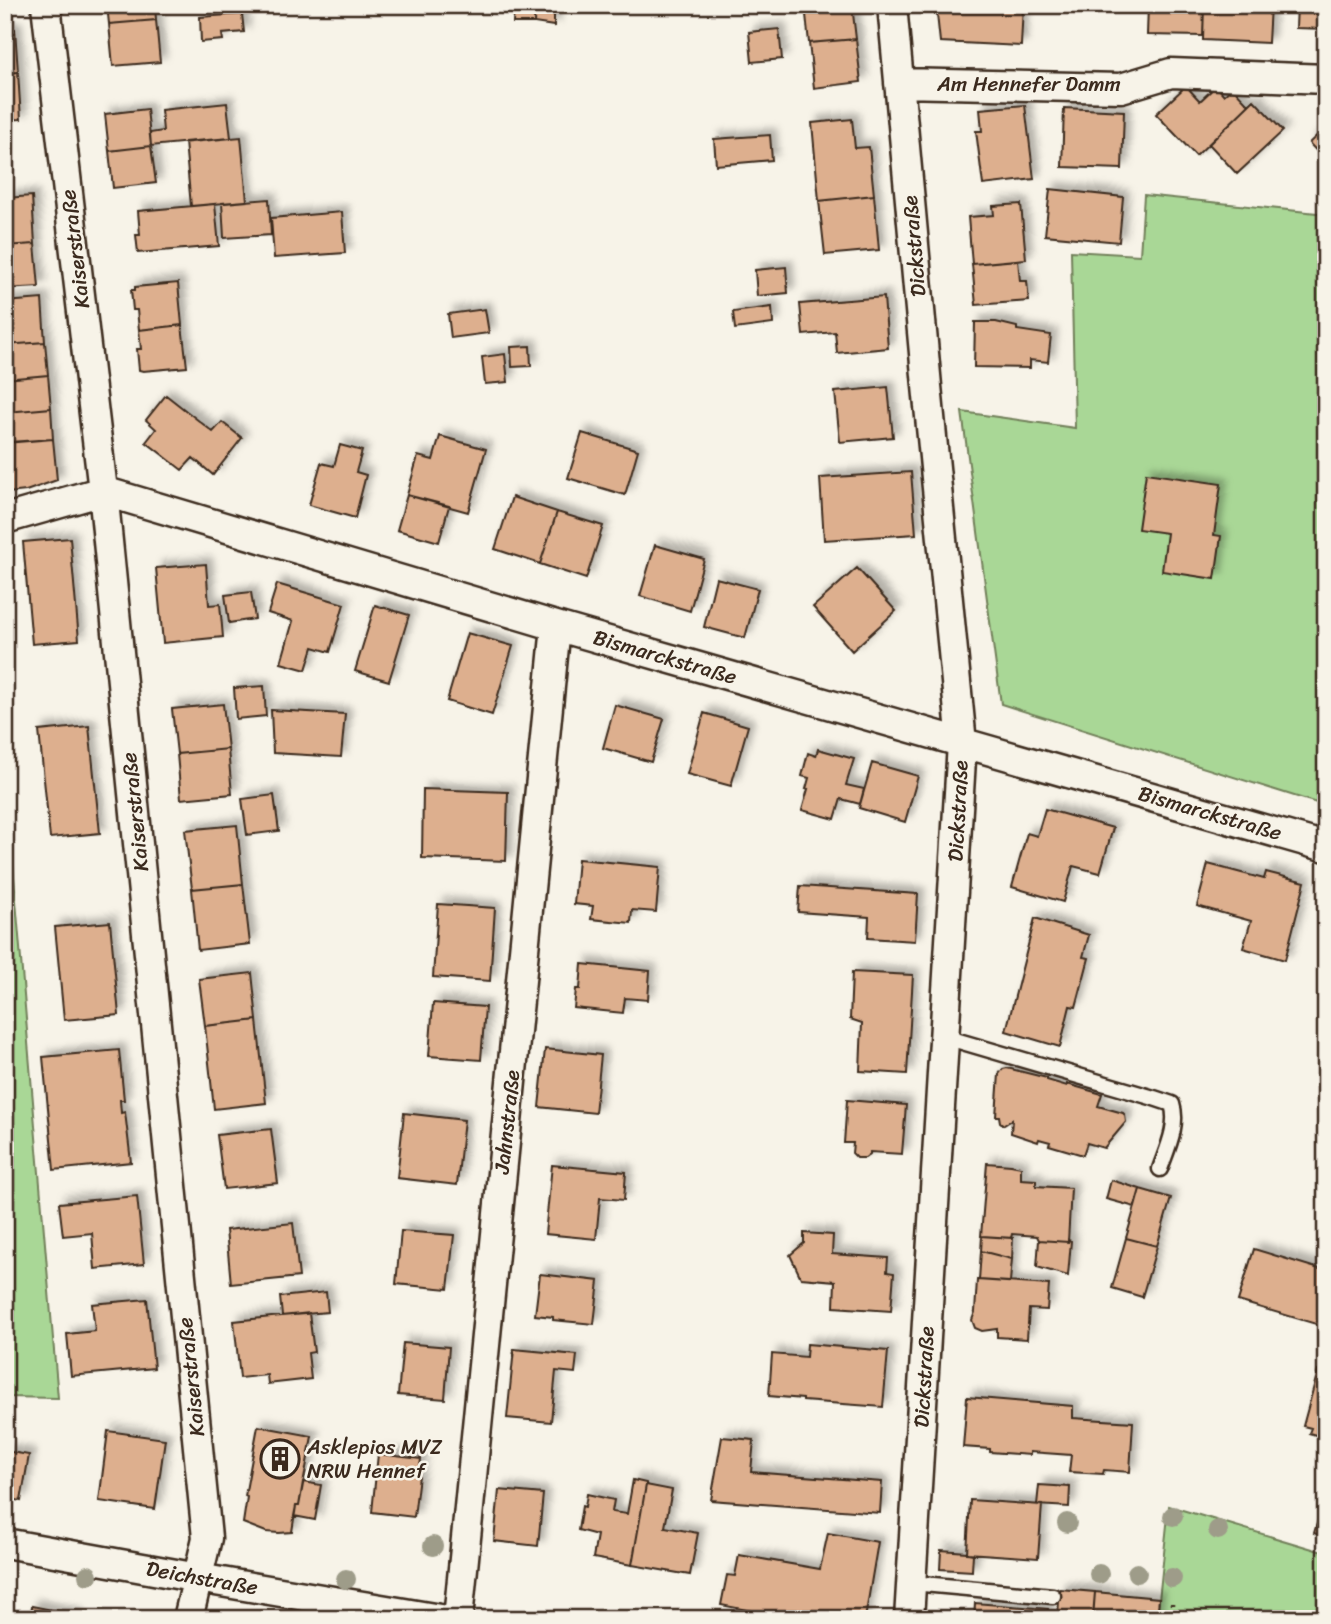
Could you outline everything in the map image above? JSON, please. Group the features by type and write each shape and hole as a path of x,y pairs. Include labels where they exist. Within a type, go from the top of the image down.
{"street":[{"name":"Kaiserstraße","path":"46,5 103,491 207,1538 188,1619"},
{"name":"Dickstraße","path":"892,5 962,743 909,1619"},
{"name":"Am Hennefer Damm","path":"898,83 1121,88 1171,73 1326,79"},
{"path":"5,519 103,491"},
{"name":"Bismarckstraße","path":"103,491 556,626 1326,847"},
{"name":"Jahnstraße","path":"458,1619 556,626"},
{"name":"Deichstraße","path":"5,1543 440,1619"}],"lane":[{"path":"945,1037 1172,1104 1175,1113 1174,1125 1160,1169"},
{"path":"912,1583 1053,1596"}],"path":[{"path":"1172,1603 1172,1619"}],"green space":[{"path":"1144,195 1326,214 1326,806 1001,704 962,412 1075,428 1071,251 1140,255"},
{"path":"5,770 58,1398 5,1397"},
{"path":"1169,1506 1326,1553 1326,1619 1157,1619"}],"building":[{"path":"107,5 155,5 156,20 109,24"},
{"path":"514,5 535,5 534,23 513,23"},
{"path":"535,5 554,5 554,26 534,23"},
{"path":"805,5 852,5 856,39 809,43"},
{"path":"936,5 1023,5 1021,46 940,42"},
{"path":"1148,5 1204,5 1203,36 1147,35"},
{"path":"1204,5 1270,5 1268,43 1203,40"},
{"path":"1297,5 1326,5 1326,29 1296,28"},
{"path":"242,14 244,32 222,34 223,40 201,42 200,17"},
{"path":"156,20 160,62 113,66 109,24"},
{"path":"5,29 15,29 18,72 5,73"},
{"path":"779,29 782,59 752,62 749,32"},
{"path":"856,39 861,82 814,88 809,43"},
{"path":"18,72 21,119 5,120 5,73"},
{"path":"1186,86 1200,101 1216,86 1224,95 1233,88 1249,105 1196,156 1156,114"},
{"path":"1254,100 1283,131 1237,174 1209,144"},
{"path":"227,103 231,138 151,146 150,133 163,131 161,110"},
{"path":"1025,105 1034,179 983,185 976,131 982,131 980,109"},
{"path":"1064,108 1124,111 1122,169 1062,167"},
{"path":"147,109 151,146 109,151 105,114"},
{"path":"852,119 855,148 869,147 874,195 819,201 812,123"},
{"path":"1326,127 1326,161 1309,143"},
{"path":"770,135 772,160 716,165 714,139"},
{"path":"241,137 247,201 191,206 185,142"},
{"path":"151,146 156,183 113,188 109,151"},
{"path":"1050,189 1123,197 1119,242 1045,235"},
{"path":"874,195 879,250 825,255 819,201"},
{"path":"32,196 35,244 5,246 5,198"},
{"path":"269,199 271,235 224,238 222,203"},
{"path":"215,204 219,246 138,253 138,211"},
{"path":"1021,204 1026,259 972,264 968,217 994,215 993,206"},
{"path":"342,212 345,253 274,258 271,218"},
{"path":"35,244 39,287 5,289 5,246"},
{"path":"1018,260 1020,281 1027,281 1029,301 976,305 972,264"},
{"path":"786,267 788,293 757,296 755,270"},
{"path":"178,283 182,325 139,330 131,290 135,290 135,287"},
{"path":"884,297 888,348 837,353 835,332 803,335 800,304"},
{"path":"42,299 45,342 5,345 5,302"},
{"path":"772,307 773,324 735,329 733,312"},
{"path":"485,309 489,333 451,338 448,314"},
{"path":"975,322 996,322 1017,327 1017,330 1051,335 1048,362 1030,360 1030,368 974,367"},
{"path":"182,325 187,367 139,370 139,330"},
{"path":"45,342 48,375 5,379 5,345"},
{"path":"530,346 531,366 512,367 511,347"},
{"path":"505,354 508,382 485,384 482,357"},
{"path":"48,375 51,408 7,412 5,379"},
{"path":"888,387 893,437 840,442 835,392"},
{"path":"166,395 213,432 222,422 242,438 213,475 193,458 182,470 146,442 156,429 146,420"},
{"path":"51,408 53,439 9,442 7,412"},
{"path":"582,433 638,450 625,495 568,478"},
{"path":"440,436 486,449 468,512 407,495 418,456 433,460"},
{"path":"53,439 57,480 26,491 8,493 5,443"},
{"path":"340,445 362,451 356,472 366,475 355,518 309,505 321,463 334,466"},
{"path":"911,472 916,534 824,540 820,478"},
{"path":"1146,473 1221,484 1214,535 1221,536 1215,579 1162,571 1167,533 1138,529"},
{"path":"407,495 449,506 439,542 397,530"},
{"path":"512,497 557,512 540,564 495,549"},
{"path":"557,512 603,526 586,579 540,564"},
{"path":"70,538 79,640 32,644 23,542"},
{"path":"655,545 704,559 690,611 640,596"},
{"path":"206,564 209,605 220,604 223,637 163,643 156,568"},
{"path":"857,568 896,611 852,651 813,607"},
{"path":"716,578 758,589 745,638 704,627"},
{"path":"277,584 344,604 330,652 313,647 306,670 281,663 293,621 268,613"},
{"path":"251,592 255,619 229,623 225,595"},
{"path":"375,605 409,615 389,681 355,671"},
{"path":"467,633 513,646 492,715 447,701"},
{"path":"264,686 266,716 236,719 234,688"},
{"path":"223,704 228,749 177,754 172,709"},
{"path":"615,705 664,719 651,762 603,748"},
{"path":"271,710 345,714 341,757 273,753"},
{"path":"704,713 748,726 731,786 687,774"},
{"path":"89,726 100,833 50,838 39,731"},
{"path":"228,749 232,794 181,799 177,754"},
{"path":"818,749 854,759 846,785 864,789 860,804 841,799 835,819 802,810 808,789 809,778 802,776 808,753 816,756"},
{"path":"872,763 918,776 905,822 859,808"},
{"path":"423,789 508,792 506,861 422,858"},
{"path":"274,795 279,831 247,835 242,799"},
{"path":"1045,809 1113,828 1100,873 1073,866 1063,902 1012,887 1027,833 1037,836"},
{"path":"237,825 243,884 192,889 185,830"},
{"path":"578,859 660,867 656,912 632,910 631,923 591,919 593,906 574,904"},
{"path":"1208,864 1264,879 1266,872 1305,882 1285,960 1243,948 1251,921 1197,906"},
{"path":"243,884 250,944 198,950 192,889"},
{"path":"800,886 918,894 915,941 868,938 869,917 798,912"},
{"path":"438,904 495,908 490,981 433,977"},
{"path":"1035,918 1089,935 1083,957 1089,958 1076,1007 1070,1006 1060,1047 1006,1031"},
{"path":"110,922 119,1015 64,1020 55,927"},
{"path":"582,964 650,971 648,1000 625,998 623,1013 574,1008 576,989 580,989"},
{"path":"852,972 913,975 907,1074 860,1071 862,1023 850,1019"},
{"path":"252,973 257,1020 205,1026 199,979"},
{"path":"433,1003 485,1007 481,1060 429,1056"},
{"path":"257,1020 266,1103 214,1109 205,1026"},
{"path":"545,1049 601,1055 595,1113 539,1107"},
{"path":"119,1050 124,1100 120,1100 121,1113 125,1112 131,1162 54,1170 43,1057"},
{"path":"1007,1068 1102,1094 1098,1106 1123,1113 1126,1122 1104,1148 1087,1143 1083,1155 1049,1145 1050,1142 1039,1139 1038,1142 1011,1133 1012,1120 1004,1125 999,1116 996,1116 999,1074"},
{"path":"847,1100 906,1105 902,1154 870,1152 865,1158 857,1158 852,1153 853,1143 844,1143"},
{"path":"404,1113 464,1120 457,1185 397,1178"},
{"path":"271,1129 278,1183 224,1189 217,1135"},
{"path":"987,1163 1021,1167 1021,1179 1036,1180 1036,1186 1071,1188 1068,1242 1039,1240 1037,1236 1012,1234 1011,1238 981,1236"},
{"path":"552,1165 626,1172 624,1200 600,1198 596,1239 545,1234"},
{"path":"1111,1180 1140,1189 1135,1207 1106,1199"},
{"path":"1140,1189 1171,1198 1157,1246 1126,1238"},
{"path":"137,1196 144,1264 95,1269 92,1233 63,1236 59,1203"},
{"path":"293,1223 299,1277 231,1284 226,1230"},
{"path":"401,1231 454,1235 448,1289 396,1284"},
{"path":"804,1233 833,1235 832,1254 888,1258 887,1272 894,1273 891,1311 834,1307 835,1281 801,1278 790,1255 804,1243"},
{"path":"982,1236 1013,1238 1012,1259 981,1251"},
{"path":"1126,1238 1157,1246 1142,1297 1112,1288"},
{"path":"1039,1240 1071,1241 1068,1276 1037,1267"},
{"path":"1254,1249 1326,1271 1326,1327 1238,1301"},
{"path":"981,1251 1012,1259 1010,1282 979,1280"},
{"path":"540,1274 599,1281 594,1324 553,1320 553,1317 535,1315"},
{"path":"977,1280 1049,1285 1047,1310 1029,1309 1027,1339 997,1337 997,1329 982,1331 975,1328 972,1320"},
{"path":"326,1292 328,1312 282,1316 280,1297"},
{"path":"147,1299 154,1368 71,1376 67,1334 95,1331 92,1304"},
{"path":"309,1313 314,1352 308,1353 311,1379 268,1384 267,1375 240,1378 234,1321"},
{"path":"403,1343 449,1347 445,1399 398,1395"},
{"path":"807,1344 888,1351 883,1407 769,1396 772,1354 806,1357"},
{"path":"514,1349 577,1355 575,1373 556,1371 551,1422 507,1418"},
{"path":"1318,1371 1326,1374 1326,1438 1309,1433 1311,1428 1303,1426"},
{"path":"967,1397 1073,1406 1073,1418 1133,1422 1130,1472 1069,1472 1071,1455 1030,1452 1030,1455 963,1447"},
{"name":"Asklepios MVZ NRW Hennef","path":"258,1426 312,1436 292,1532 266,1532 243,1523 245,1496"},
{"path":"108,1431 165,1439 155,1509 99,1501"},
{"path":"722,1437 754,1440 751,1472 882,1482 880,1513 711,1500"},
{"path":"5,1451 29,1455 21,1501 5,1498"},
{"path":"378,1454 421,1459 414,1517 372,1512"},
{"path":"633,1480 646,1485 632,1565 593,1558 597,1535 578,1530 587,1494 614,1500 612,1512 627,1514"},
{"path":"303,1482 321,1485 315,1520 294,1516 296,1506 299,1506"},
{"path":"646,1485 672,1490 665,1527 698,1533 690,1575 632,1565"},
{"path":"1039,1485 1070,1487 1069,1507 1037,1505"},
{"path":"499,1490 543,1494 538,1546 494,1541"},
{"path":"1326,1494 1326,1537 1314,1533"},
{"path":"970,1500 1042,1505 1038,1558 967,1553"},
{"path":"828,1533 878,1542 865,1619 794,1619 721,1605 727,1575 735,1576 739,1555 820,1569"},
{"path":"941,1550 973,1554 972,1571 940,1569"},
{"path":"1060,1589 1095,1592 1093,1616 1058,1614"},
{"path":"1095,1592 1159,1598 1157,1619 1093,1619"},
{"path":"975,1603 1048,1609 1047,1619 974,1619"},
{"path":"32,1606 77,1615 77,1619 30,1619"}],"place":[{"name":"Asklepios MVZ NRW Hennef","path":"280,1459"}]}
